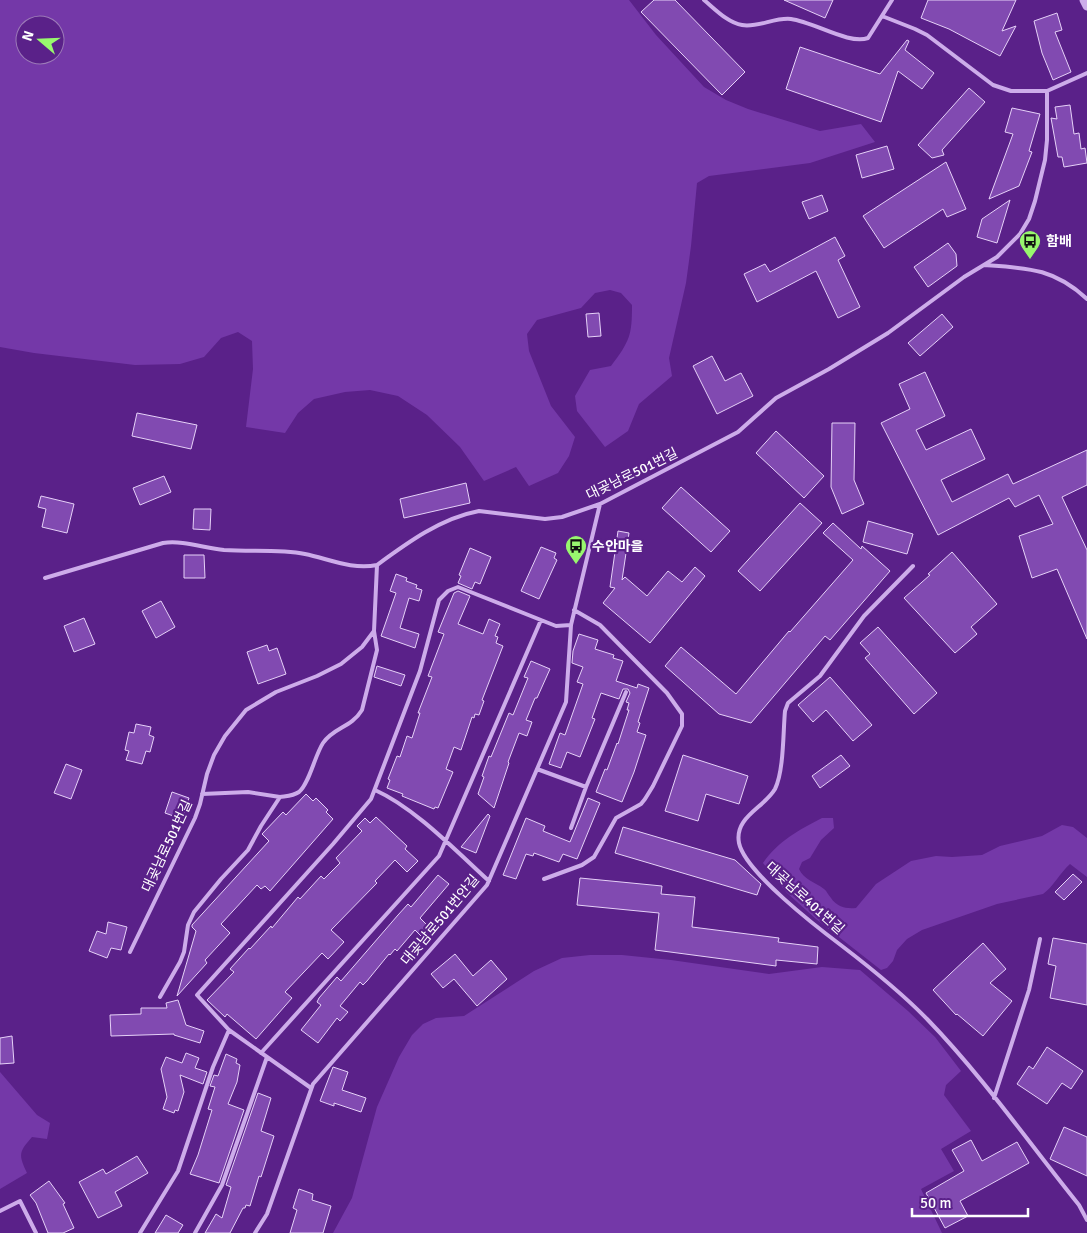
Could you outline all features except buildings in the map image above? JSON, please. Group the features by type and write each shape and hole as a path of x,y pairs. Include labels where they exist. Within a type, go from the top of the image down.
{"street":[{"path":"1084,0 1087,6"}],"lane":[{"path":"704,0 731,21 742,25 790,19 854,40 868,38 892,0"},
{"path":"882,16 927,35 993,85 1011,91 1047,91 1087,73"},
{"name":"대곶남로501번길","path":"377,565 429,530 468,513 479,511 545,519 562,517 600,504 738,432 776,398 829,369 888,333 964,277 997,257 1020,234 1029,219 1035,201 1045,160 1047,91"},
{"path":"984,265 1022,268 1054,275 1067,282 1087,299"},
{"name":"대곶남로501번안길","path":"255,1233 267,1214 313,1084 489,882 566,702 571,625 600,504"},
{"path":"45,578 163,542 222,549 291,552 354,566 366,567 377,565 374,631 377,650 362,710 352,722 334,732 324,742 300,792 291,796 280,797 248,792 202,794"},
{"name":"대곶남로401번길","path":"913,566 864,616 820,676 788,703 785,710 780,775 774,789 766,800 747,816 740,826 740,844 744,856 782,897 891,985 928,1020 994,1098 1079,1204 1087,1220"},
{"path":"311,1088 229,1030 197,995 371,799 420,671 439,600 448,591 458,587 556,626 571,625"},
{"path":"544,879 582,865 594,857 616,818 641,804 645,799 682,726 682,714 667,693 600,625 574,610"},
{"path":"261,1053 440,856 542,620"},
{"name":"대곶남로501번길","path":"130,952 195,818 207,774 224,736 246,710 276,692 317,676 340,664 362,648 374,631"},
{"path":"571,828 626,692"},
{"path":"537,769 586,787"},
{"path":"375,790 392,798 446,842 489,882"},
{"path":"160,997 184,952 188,925 194,912 220,879 248,850 280,797"},
{"path":"994,1098 1026,999 1040,939"},
{"path":"140,1233 178,1171 213,1067 229,1030"},
{"path":"195,1233 222,1186 267,1057"},
{"path":"0,1211 20,1201 36,1233"}],"shaded area":[{"path":"0,0 629,0 656,35 704,87 726,100 748,109 820,131 861,124 875,142 810,163 709,176 697,183 686,283 669,358 672,376 639,404 628,431 605,447 577,411 575,396 590,370 611,366 626,344 630,331 632,305 621,293 610,290 595,293 581,308 537,320 527,334 529,351 551,406 575,437 569,456 558,473 529,486 516,467 484,481 460,447 427,415 398,396 370,390 345,392 314,399 298,413 285,433 246,427 253,369 252,341 238,332 221,338 204,357 180,364 135,365 0,347"},
{"path":"822,818 833,818 834,828 821,840 810,858 802,862 799,869 807,878 825,890 836,904 845,908 856,908 876,884 911,861 936,856 982,855 1000,846 1042,836 1062,825 1073,827 1087,838 1087,877 1070,864 1043,894 997,904 922,930 907,939 897,950 893,961 887,968 881,970 816,919 787,893 763,863 782,842"},
{"path":"590,955 622,955 671,960 769,974 822,967 860,970 935,1037 961,1071 946,1085 944,1095 971,1131 941,1149 954,1171 921,1189 942,1233 333,1233 352,1198 377,1107 399,1057 412,1035 423,1024 436,1018 464,1016 534,971 562,958"},
{"path":"0,1072 37,1115 50,1123 47,1139 32,1137 22,1150 21,1157 27,1173 0,1189"}],"place":[{"name":"함배","path":"1030,260"},
{"name":"수안마을","path":"576,565"}]}
